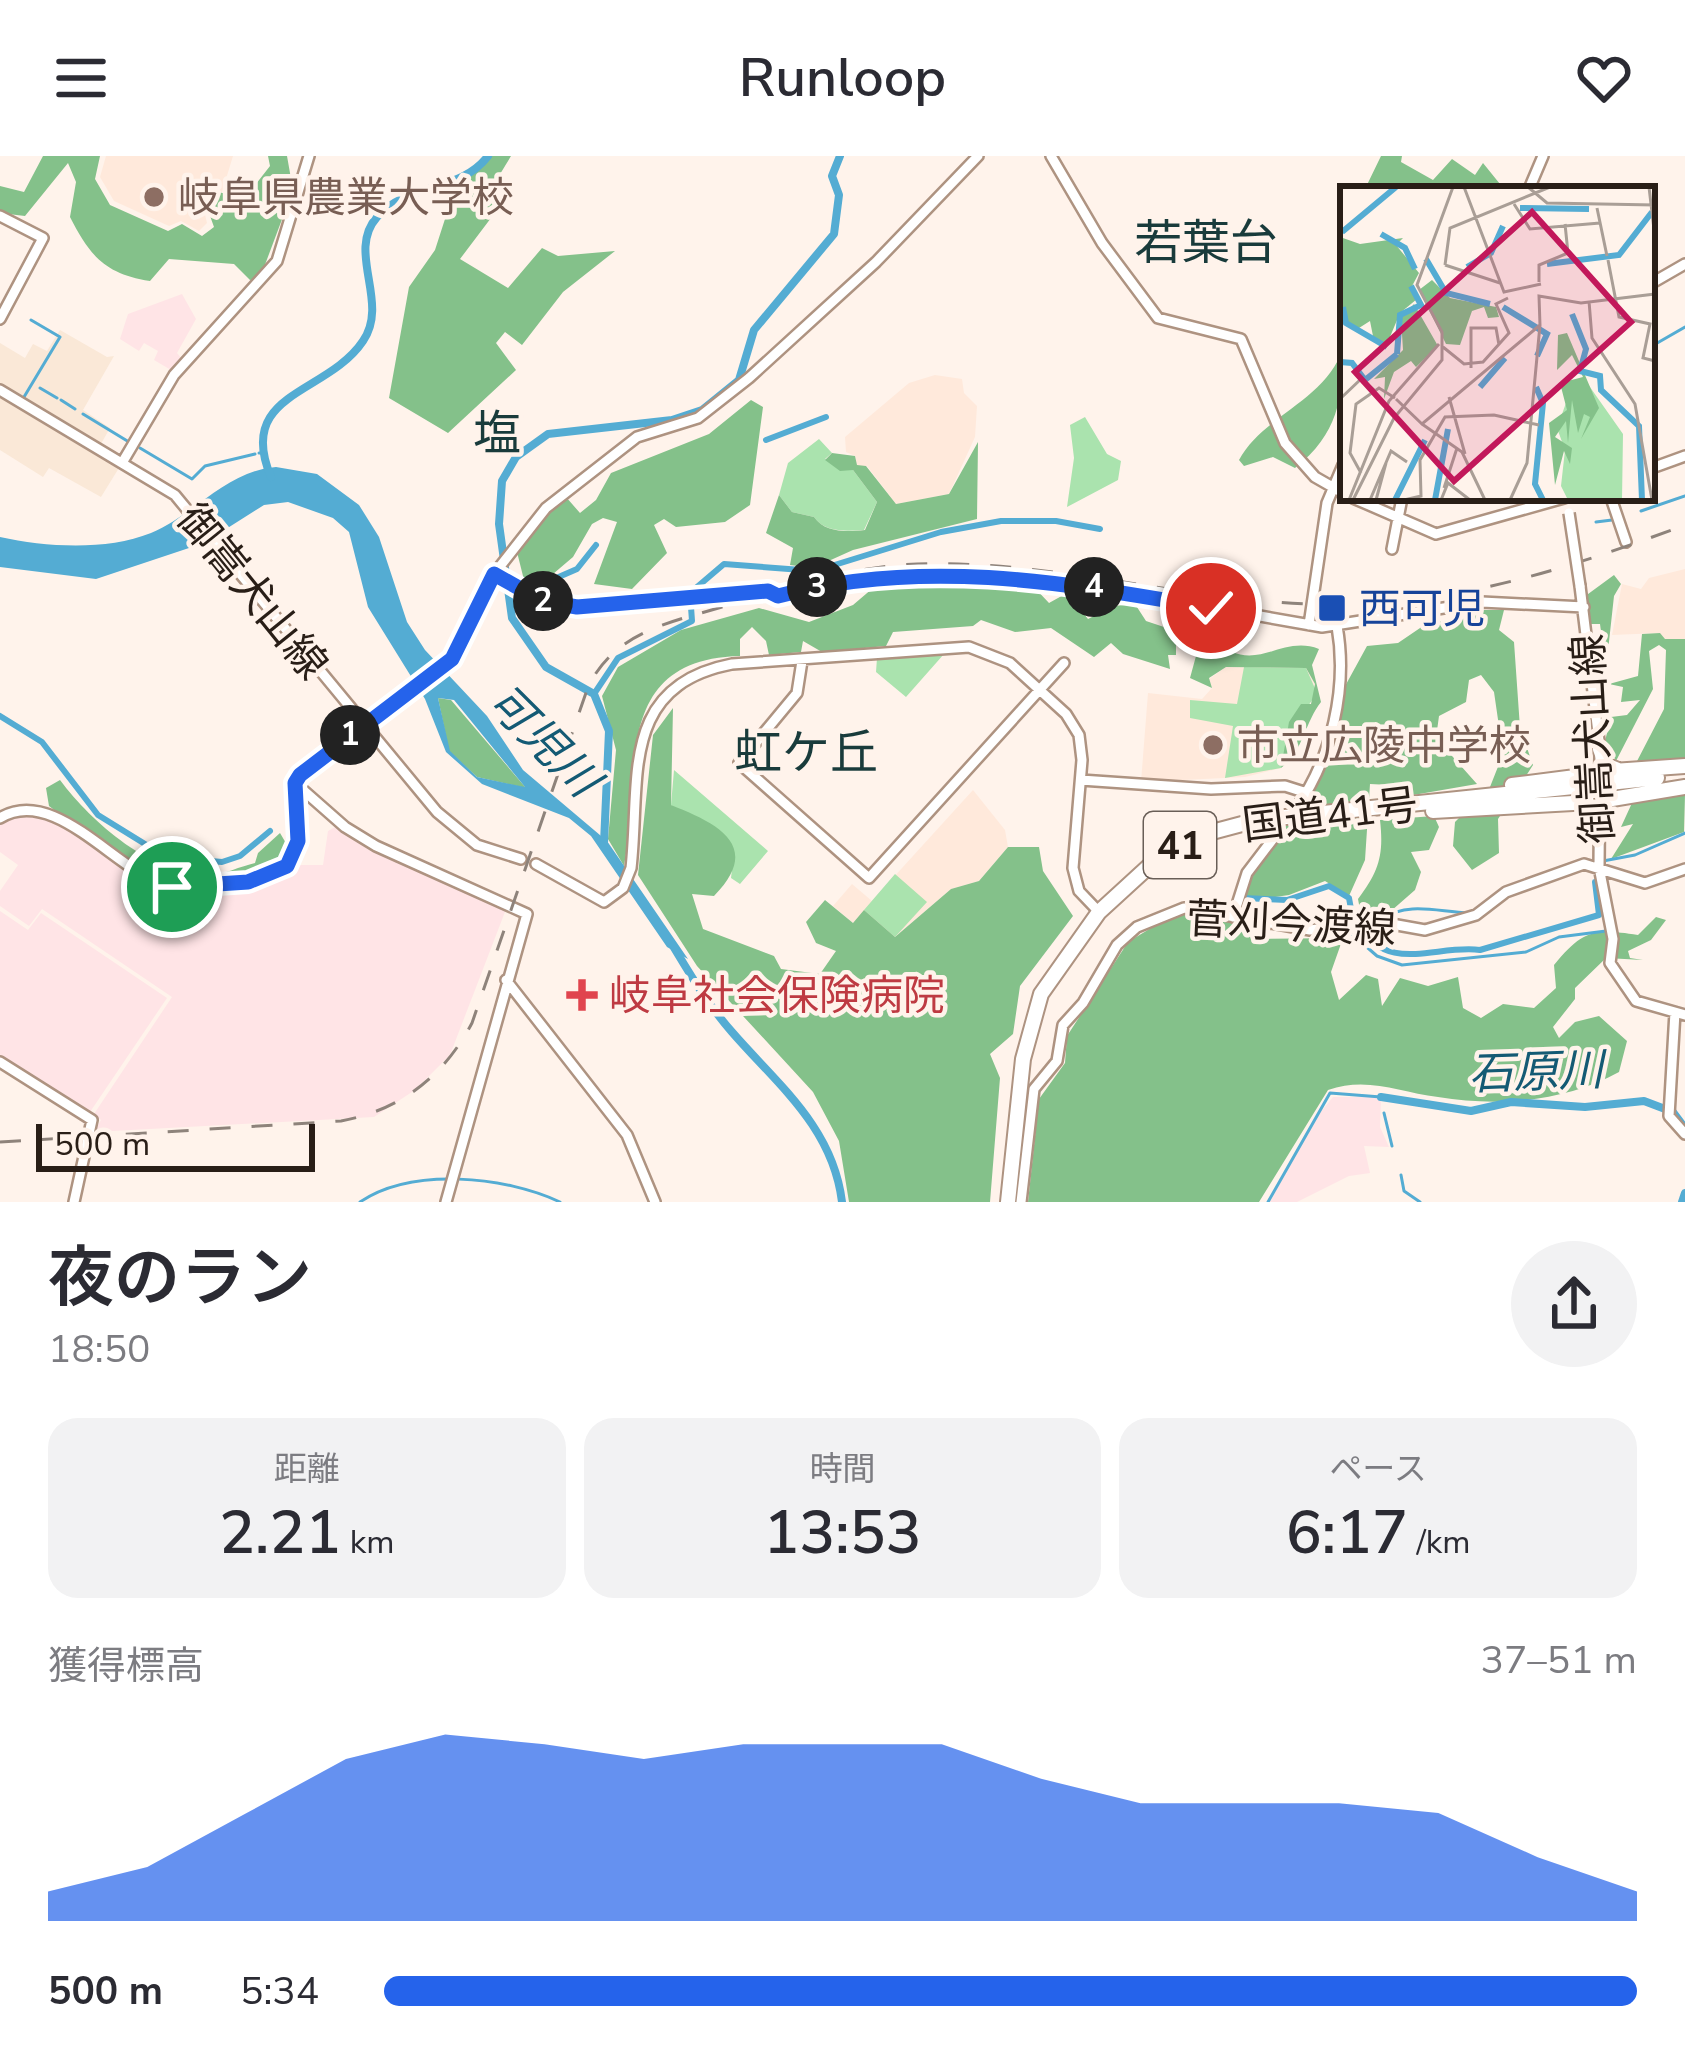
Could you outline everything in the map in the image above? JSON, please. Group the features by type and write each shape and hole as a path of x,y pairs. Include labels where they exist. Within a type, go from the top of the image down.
{"highway":[{"name":"国道41号","path":"1014,1202 1036,1025 1056,979 1101,914 1137,874 1197,836 1257,820 1685,777"}],"street":[{"path":"122,463 174,375 277,261 309,156"},
{"path":"295,783 457,653 509,554 546,508 646,432 698,418 775,356 978,156"},
{"path":"1051,156 1102,243 1158,318 1232,333 1248,346 1285,443 1338,490 1310,626"},
{"path":"1530,186 1543,156"},
{"path":"0,216 43,238 0,319"},
{"path":"1655,281 1685,264"},
{"name":"御嵩犬山線","path":"0,390 186,506 362,725 451,827 477,845 521,860"},
{"path":"1655,467 1685,456"},
{"path":"1359,501 1420,531 1446,534 1555,501"},
{"path":"1392,549 1401,501"},
{"path":"1566,501 1584,608"},
{"path":"1612,501 1626,542"},
{"name":"御嵩犬山線","path":"498,573 542,601 577,607 768,591 778,596 904,574 985,574 1090,586 1310,626 1337,626 1482,602 1584,608 1601,784 1599,867 1645,883 1685,869"},
{"path":"1294,810 1307,793 1343,687 1337,626"},
{"path":"536,865 604,902 623,888 633,854 640,741 662,700 688,679 717,667 968,647 1000,656 1040,690 1079,735 1081,780 1073,868 1079,891 1101,914"},
{"path":"802,661 797,693 739,763 869,878 1064,663"},
{"path":"1081,780 1211,789 1285,786 1307,793"},
{"path":"0,818 12,812 64,820 163,885 212,888 248,882 291,862 298,841 295,783"},
{"path":"295,783 345,827 376,846 525,910 527,921 500,997 446,1202"},
{"path":"1233,917 1247,874 1279,831"},
{"path":"1599,867 1610,918 1613,974 1636,1001 1680,1013 1670,1110 1685,1134"},
{"name":"菅刈今渡線","path":"1014,1202 1034,1089 1057,1061 1061,1029 1083,1003 1117,945 1137,927 1184,908 1310,930 1375,921 1409,930 1436,929 1476,915 1507,892 1570,868 1599,867"},
{"path":"506,980 551,1031 627,1135 656,1202"},
{"path":"500,997 516,993"},
{"path":"0,1062 92,1120 74,1202"}],"shaded area":[{"name":"岐阜県農業大学校","path":"106,156 233,156 222,192 198,185 207,223 199,231 181,221 169,226 114,201 100,177"},
{"path":"182,294 196,319 177,353 182,359 171,370 154,360 158,351 144,343 139,351 120,339 128,314"},
{"path":"60,330 107,357 114,356 83,410 110,428 98,449 122,463 101,497 49,468 43,477 0,450 0,343 25,358 33,344 47,351"},
{"path":"935,375 962,379 964,393 977,406 975,437 949,494 896,504 867,466 857,466 855,456 846,452 845,437 909,383"},
{"path":"1685,569 1685,639 1665,639 1659,633 1612,635 1622,584 1641,589 1649,578"},
{"path":"1226,667 1306,668 1315,684 1290,732 1281,768 1245,777 1141,782 1148,693 1202,699 1212,688 1209,679"},
{"path":"973,790 1005,830 1008,847 979,881 951,889 895,937 864,911 853,923 833,906 852,884 872,901"},
{"path":"14,815 55,820 116,864 170,893 212,894 291,865 323,865 328,831 337,826 380,854 508,904 450,1055 415,1090 374,1117 94,1132 101,1120 94,1114 172,997 42,909 29,926 0,906 0,891 18,865 0,852 0,822"},
{"path":"0,911 28,930 41,913 167,998 88,1115 0,1057"},
{"path":"1333,1097 1381,1097 1380,1127 1389,1147 1364,1146 1370,1173 1349,1176 1297,1202 1270,1202 1315,1119"}],"green space":[{"path":"43,156 100,156 95,179 110,205 168,231 182,224 202,236 214,227 200,188 245,198 270,166 268,156 287,156 293,190 260,278 250,280 234,264 169,259 150,281 110,268 85,242 70,217 76,182 68,163 25,216 0,213 0,186 24,192"},
{"path":"492,156 511,156 491,189 494,214 460,259 508,288 542,248 558,256 615,251 563,292 522,345 505,332 496,343 516,370 448,433 389,398 409,287 435,250 455,188"},
{"path":"1381,156 1402,156 1401,162 1433,180 1452,159 1475,175 1483,163 1502,186 1366,186"},
{"path":"1340,355 1339,399 1321,442 1295,468 1273,457 1244,466 1239,460 1250,444 1309,395"},
{"path":"751,400 763,407 750,505 725,522 676,527 664,519 654,525 667,553 632,589 594,584 617,522 603,518 592,524 573,557 533,591 526,588 516,548 541,516 566,497 580,513 596,500 611,473 709,434"},
{"path":"1085,417 1107,454 1121,461 1118,480 1067,507 1074,458 1070,425"},
{"path":"819,439 832,453 825,459 853,470 877,502 864,530 830,528 814,517 792,512 779,495 788,463"},
{"path":"978,442 977,519 853,550 813,568 790,565 793,548 766,533 779,495 792,512 814,517 830,529 865,530 877,502 853,470 840,471 825,460 832,453 855,456 857,465 866,466 896,504 949,494"},
{"path":"1614,575 1621,584 1614,596 1606,669 1600,624 1590,624 1584,597"},
{"path":"1032,585 1049,603 1067,593 1088,619 1114,606 1135,604 1146,621 1176,631 1176,655 1168,655 1170,669 1123,654 1111,643 1094,657 1051,628 1015,632 981,620 973,626 893,632 886,646 822,652 803,641 801,652 769,655 766,641 752,627 740,639 740,656 698,662 669,677 651,700 634,761 624,866 608,839 616,750 602,696 618,667 681,630 759,608 809,622 853,605 873,588"},
{"path":"1483,610 1504,610 1499,630 1514,642 1520,728 1533,765 1498,819 1499,853 1472,870 1453,846 1455,822 1490,787 1503,754 1494,692 1481,675 1469,680 1466,702 1439,716 1436,738 1477,784 1396,798 1390,785 1370,784 1365,860 1349,896 1325,881 1289,895 1242,902 1259,860 1321,774 1344,688 1367,646 1398,643 1423,626"},
{"path":"1660,633 1665,639 1685,639 1685,762 1635,765 1664,709 1666,650 1659,645 1649,651 1653,689 1616,761 1605,741 1611,717 1627,715 1640,700 1621,702 1623,687 1609,684 1638,676 1642,634"},
{"path":"1202,634 1239,654 1304,646 1319,649 1312,665 1321,702 1294,754 1281,768 1289,722 1301,704 1311,704 1315,684 1306,668 1226,667 1209,678 1212,688 1190,678"},
{"path":"944,654 906,697 876,672 877,658"},
{"path":"1244,667 1306,668 1317,693 1290,732 1281,768 1225,778 1233,726 1190,718 1190,700 1237,704"},
{"path":"438,698 451,700 526,788 477,777 449,751"},
{"path":"673,708 671,805 718,828 734,850 735,863 714,896 692,894 703,929 774,956 781,969 820,974 836,951 816,943 806,922 825,900 853,923 864,910 895,937 951,889 979,881 1008,847 1039,847 1043,871 1073,916 1020,986 1013,1034 990,1054 1000,1078 990,1202 849,1202 839,1141 813,1092 697,966 638,875 653,735"},
{"path":"674,770 768,851 740,884 731,878 734,851 671,805"},
{"path":"60,780 106,829 166,866 188,873 226,872 255,863 258,853 280,833 290,850 287,860 220,884 160,876 104,847 49,806 46,788"},
{"path":"1685,795 1684,832 1611,859 1633,824 1621,827 1632,803"},
{"path":"1434,816 1439,827 1429,850 1411,852 1421,872 1415,890 1383,918 1361,915 1358,899 1380,853 1380,820"},
{"path":"895,874 927,902 895,937 864,910"},
{"path":"1184,908 1244,919 1255,939 1343,938 1331,972 1339,1000 1366,975 1378,979 1382,1006 1400,978 1428,986 1458,977 1463,1008 1481,1018 1503,1004 1534,1008 1556,988 1554,965 1581,938 1599,932 1638,935 1656,917 1666,920 1651,940 1628,951 1630,958 1643,960 1606,958 1575,988 1575,999 1553,1027 1559,1038 1575,1022 1599,1016 1627,1041 1619,1072 1598,1082 1554,1096 1508,1101 1342,1086 1328,1090 1259,1202 1028,1202 1039,1099 1065,1063 1067,1036 1128,942"}],"water":[{"path":"276,467 317,474 359,505 379,537 407,622 425,650 487,716 523,770 607,841 688,959 667,947 591,836 569,818 482,784 446,752 425,699 368,607 349,532 333,518 288,502 264,505 204,543 96,579 0,567 0,537 76,546 133,539 167,525 226,485","holes":["438,698 454,700 525,787 477,777 450,751"]}],"waterway":[{"path":"271,477 263,449 265,427 275,411 347,359 370,326 366,246 377,217 403,198 463,176 488,156"},
{"path":"604,843 609,731 594,694 546,667 512,618 499,524 502,481 516,457 548,434 672,420 702,410 739,380 754,330 834,234 839,195 832,176 840,156"},
{"path":"24,397 60,337 31,320"},
{"path":"1655,344 1685,327"},
{"path":"40,388 57,398"},
{"path":"61,400 75,409"},
{"path":"83,414 129,442"},
{"path":"766,440 826,417"},
{"path":"140,448 192,479 205,466 255,454"},
{"path":"1641,511 1685,496"},
{"path":"1596,522 1612,520"},
{"path":"594,694 618,658 692,621 690,593 724,564 815,571 941,532 1001,521 1056,521 1100,529"},
{"path":"554,579 577,569 596,545"},
{"path":"0,716 42,742 98,815 166,857 222,862 240,856 270,831"},
{"path":"1603,861 1635,855 1685,833"},
{"path":"1360,925 1371,940 1398,953 1480,950 1599,915 1595,882"},
{"path":"1241,903 1242,898 1287,900 1329,886 1349,898 1353,920"},
{"path":"1381,919 1413,909 1469,913"},
{"path":"1345,928 1377,956 1402,965 1526,952 1559,937 1606,931"},
{"name":"可児川","path":"673,946 716,1012 815,1129 837,1175 842,1202"},
{"path":"1059,1064 1064,1045"},
{"path":"1268,1202 1330,1093 1381,1097"},
{"name":"石原川","path":"1381,1097 1471,1111 1511,1102 1585,1107 1644,1101 1673,1112 1684,1127"},
{"path":"1384,1113 1392,1146"},
{"path":"1401,1175 1404,1191 1420,1202"},
{"path":"360,1202 405,1184 459,1179 513,1186 560,1202"},
{"name":"石原川","path":"1682,1202 1685,1193"}],"railway":[{"path":"0,1142 341,1121 383,1108 418,1088 448,1059 472,1023 588,687 613,654 663,625 818,580 917,564 1028,569 1249,600 1304,604 1403,601 1525,578 1685,525"}],"place":[{"name":"岐阜県農業大学校","path":"154,197"},
{"name":"西可児","path":"1332,608"},
{"name":"市立広陵中学校","path":"1213,745"},
{"name":"岐阜社会保険病院","path":"582,995"}],"district":[{"name":"若葉台","path":"1206,242"},
{"name":"塩","path":"497,433"},
{"name":"虹ケ丘","path":"806,752"}],"route":[{"path":"172,887 212,888 248,882 287,866 298,841 295,783 300,775 452,659 494,574 542,601 594,608 768,591 778,596 904,574 946,572 1090,586 1211,608"}]}
